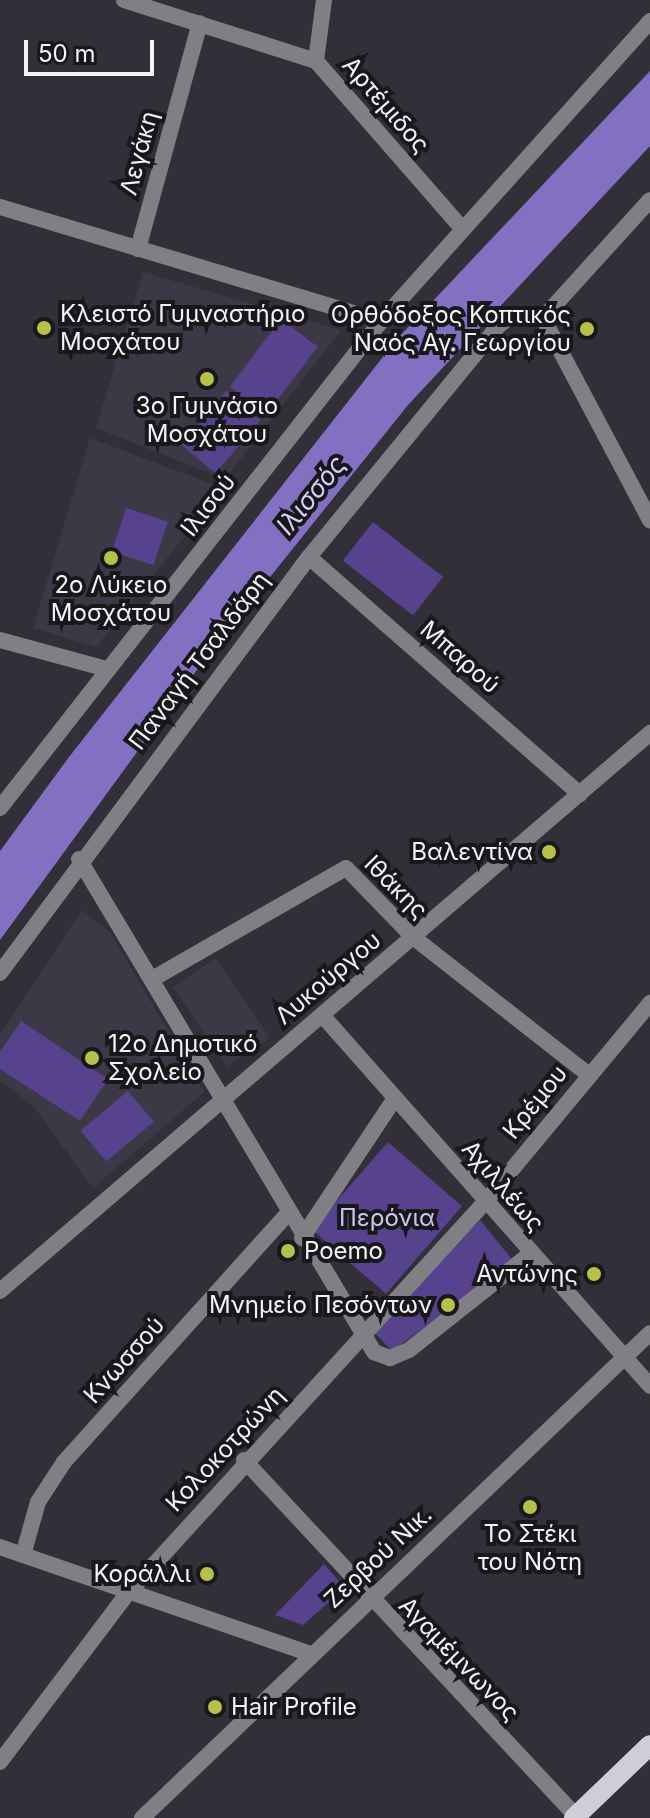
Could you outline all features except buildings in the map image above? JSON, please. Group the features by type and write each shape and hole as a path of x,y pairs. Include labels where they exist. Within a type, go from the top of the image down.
{"main road":[{"path":"576,1817 650,1745"}],"street":[{"path":"124,0 316,61"},
{"name":"Αρτέμιδος","path":"324,0 316,61 461,227"},
{"name":"Ιλισού","path":"0,808 381,321 461,227 650,21"},
{"name":"Λεγάκη","path":"138,249 200,23"},
{"path":"648,513 543,318 650,200"},
{"path":"0,207 381,321"},
{"name":"Παναγή Τσαλδάρη","path":"0,973 79,859 309,557 498,326 514,314 543,318"},
{"name":"Μπαρού","path":"309,557 580,794"},
{"path":"0,640 107,669"},
{"name":"Λυκούργου","path":"0,1291 650,733"},
{"path":"79,859 154,978 361,1339 381,1356 399,1356 530,1254"},
{"name":"Ιθάκης","path":"154,978 346,868 413,937 588,1074"},
{"name":"Κρέμου","path":"361,1339 485,1202 588,1074 650,1003"},
{"name":"Αχιλλέως","path":"322,1015 530,1254 650,1386"},
{"path":"302,1238 395,1098"},
{"name":"Κνωσσού","path":"23,1555 38,1502 64,1462 288,1213"},
{"name":"Ζερβού Νικ.","path":"142,1818 310,1654 650,1333"},
{"name":"Κολοκοτρώνη","path":"0,1762 128,1593 244,1460 361,1339"},
{"name":"Αγαμέμνωνος","path":"244,1460 368,1599 576,1817"},
{"path":"0,1547 310,1654"}],"shaded area":[{"name":"3o Γυμνάσιο Μοσχάτου","path":"143,272 341,330 225,479 96,428"},
{"name":"2ο Λύκειο Μοσχάτου","path":"90,438 223,488 96,647 33,628"},
{"name":"12ο Δημοτικό Σχολείο","path":"82,910 110,932 204,1092 93,1188 34,1107 0,1081 0,1035"},
{"path":"216,958 270,1038 227,1067 173,987"}],"green space":[{"path":"281,319 318,347 267,415 230,387"},
{"path":"226,391 260,420 215,474 181,445"},
{"path":"126,508 168,522 154,565 112,552"},
{"path":"373,522 443,577 413,615 343,561"},
{"path":"21,1021 108,1079 80,1121 0,1069 0,1052"},
{"path":"128,1091 154,1122 106,1161 81,1131"},
{"name":"Περόνια","path":"388,1142 462,1206 386,1294 312,1230"},
{"path":"480,1220 514,1262 392,1351 373,1331"},
{"path":"324,1564 345,1588 303,1625 275,1615"}],"water":[{"name":"Ιλισσός","path":"650,71 650,146 408,405 210,652 0,940 0,851 69,757 397,339"}],"place":[{"name":"Κλειστό Γυμναστήριο Μοσχάτου","path":"44,328"},
{"name":"Ορθόδοξος Κοπτικός Ναός Αγ. Γεωργίου","path":"587,329"},
{"name":"3o Γυμνάσιο Μοσχάτου","path":"207,379"},
{"name":"2ο Λύκειο Μοσχάτου","path":"111,558"},
{"name":"Βαλεντίνα","path":"549,852"},
{"name":"12ο Δημοτικό Σχολείο","path":"92,1058"},
{"name":"Poemo","path":"288,1251"},
{"name":"Αντώνης","path":"594,1274"},
{"name":"Μνημείο Πεσόντων","path":"448,1305"},
{"name":"Το Στέκι του Νότη","path":"530,1507"},
{"name":"Κοράλλι","path":"207,1574"},
{"name":"Hair Profile","path":"215,1707"}]}
